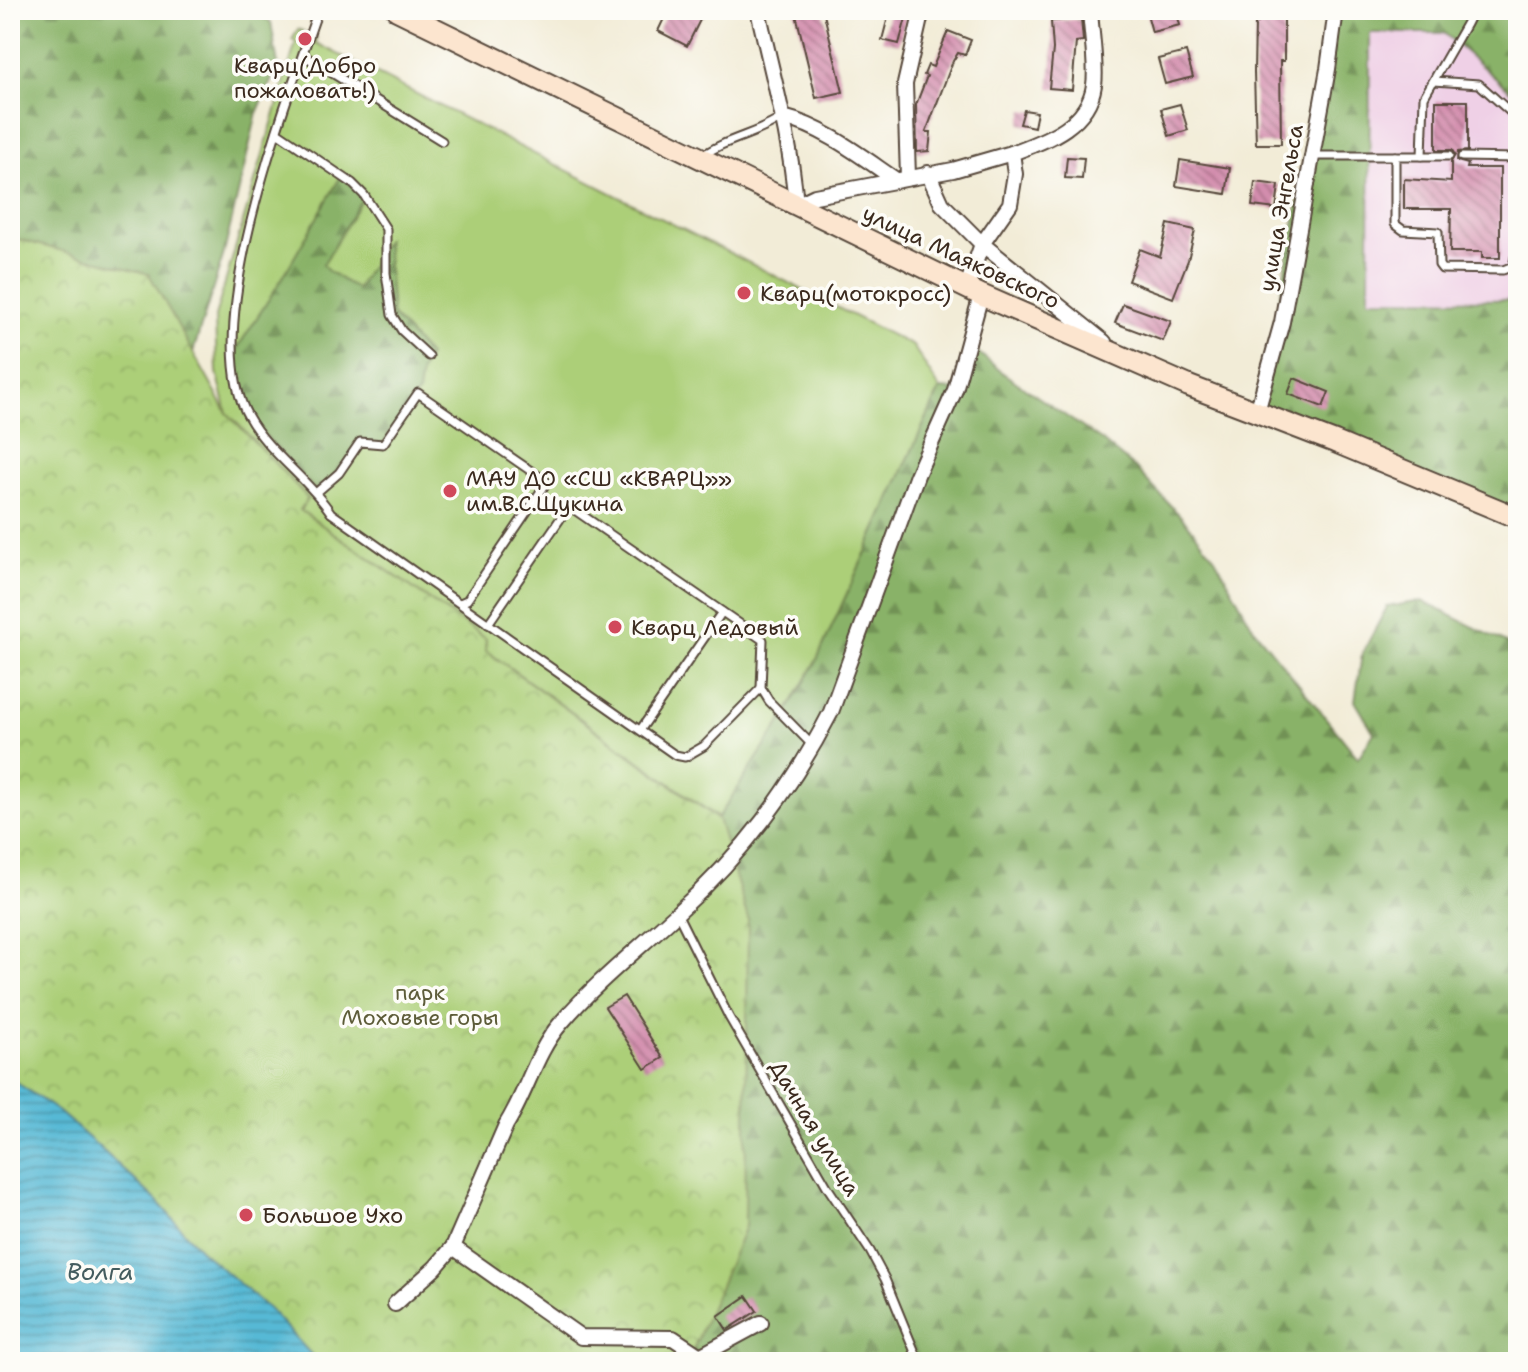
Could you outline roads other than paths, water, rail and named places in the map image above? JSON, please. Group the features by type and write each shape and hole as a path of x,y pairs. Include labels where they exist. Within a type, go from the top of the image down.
{"main road":[{"name":"улица Маяковского","path":"397,10 973,292 1127,359 1518,518"}],"street":[{"path":"758,10 783,117 796,205 815,196 953,170 1012,153 1070,126 1087,104 1094,85 1090,10"},
{"path":"902,179 905,84 922,10"},
{"name":"улица Энгельса","path":"1257,412 1282,322 1336,10"},
{"path":"783,117 810,127 902,179"},
{"path":"395,1304 453,1247 474,1194 543,1047 583,999 677,913 761,826 814,747 831,712 917,475 955,390 982,244 1010,204 1015,174 1012,153"},
{"path":"928,173 942,204 982,244 1070,317 1127,359"},
{"path":"453,1247 581,1337 673,1338 701,1359 761,1323"}],"lane":[{"path":"318,10 277,132 241,262 233,355 239,391 248,417 268,444 317,492 331,513 675,755 685,757 704,746 761,688"},
{"path":"1422,156 1423,104 1469,18 1467,10"},
{"path":"303,55 442,141"},
{"path":"1395,156 1395,224 1403,230 1437,231 1439,265 1444,270 1503,270 1513,266 1517,249 1518,120 1494,94 1472,82 1434,81"},
{"path":"700,158 714,147 767,128 783,117"},
{"path":"277,132 352,183 364,195 386,229 388,298 392,315 402,331 429,356"},
{"path":"1312,156 1449,156"},
{"path":"1462,157 1517,158"},
{"path":"317,492 339,473 360,442 383,444 418,393 547,482 467,600 460,603"},
{"path":"488,624 569,506 763,640 761,688 769,701 814,747"},
{"path":"641,729 722,612"},
{"name":"Дачная улица","path":"677,913 729,1017 828,1188 870,1251 885,1279 919,1362"}],"water":[{"name":"Волга","path":"10,1078 59,1112 99,1147 157,1201 199,1249 271,1311 318,1362 10,1362"}],"place":[{"name":"Кварц(Добро пожаловать!)","path":"305,39"},
{"name":"Кварц(мотокросс)","path":"744,293"},
{"name":"МАУ ДО «СШ «КВАРЦ»» им.В.С.Щукина","path":"450,491"},
{"name":"Кварц Ледовый","path":"615,627"},
{"name":"Большое Ухо","path":"246,1215"}],"park label":[{"name":"парк Моховые горы","path":"420,1004"}]}
